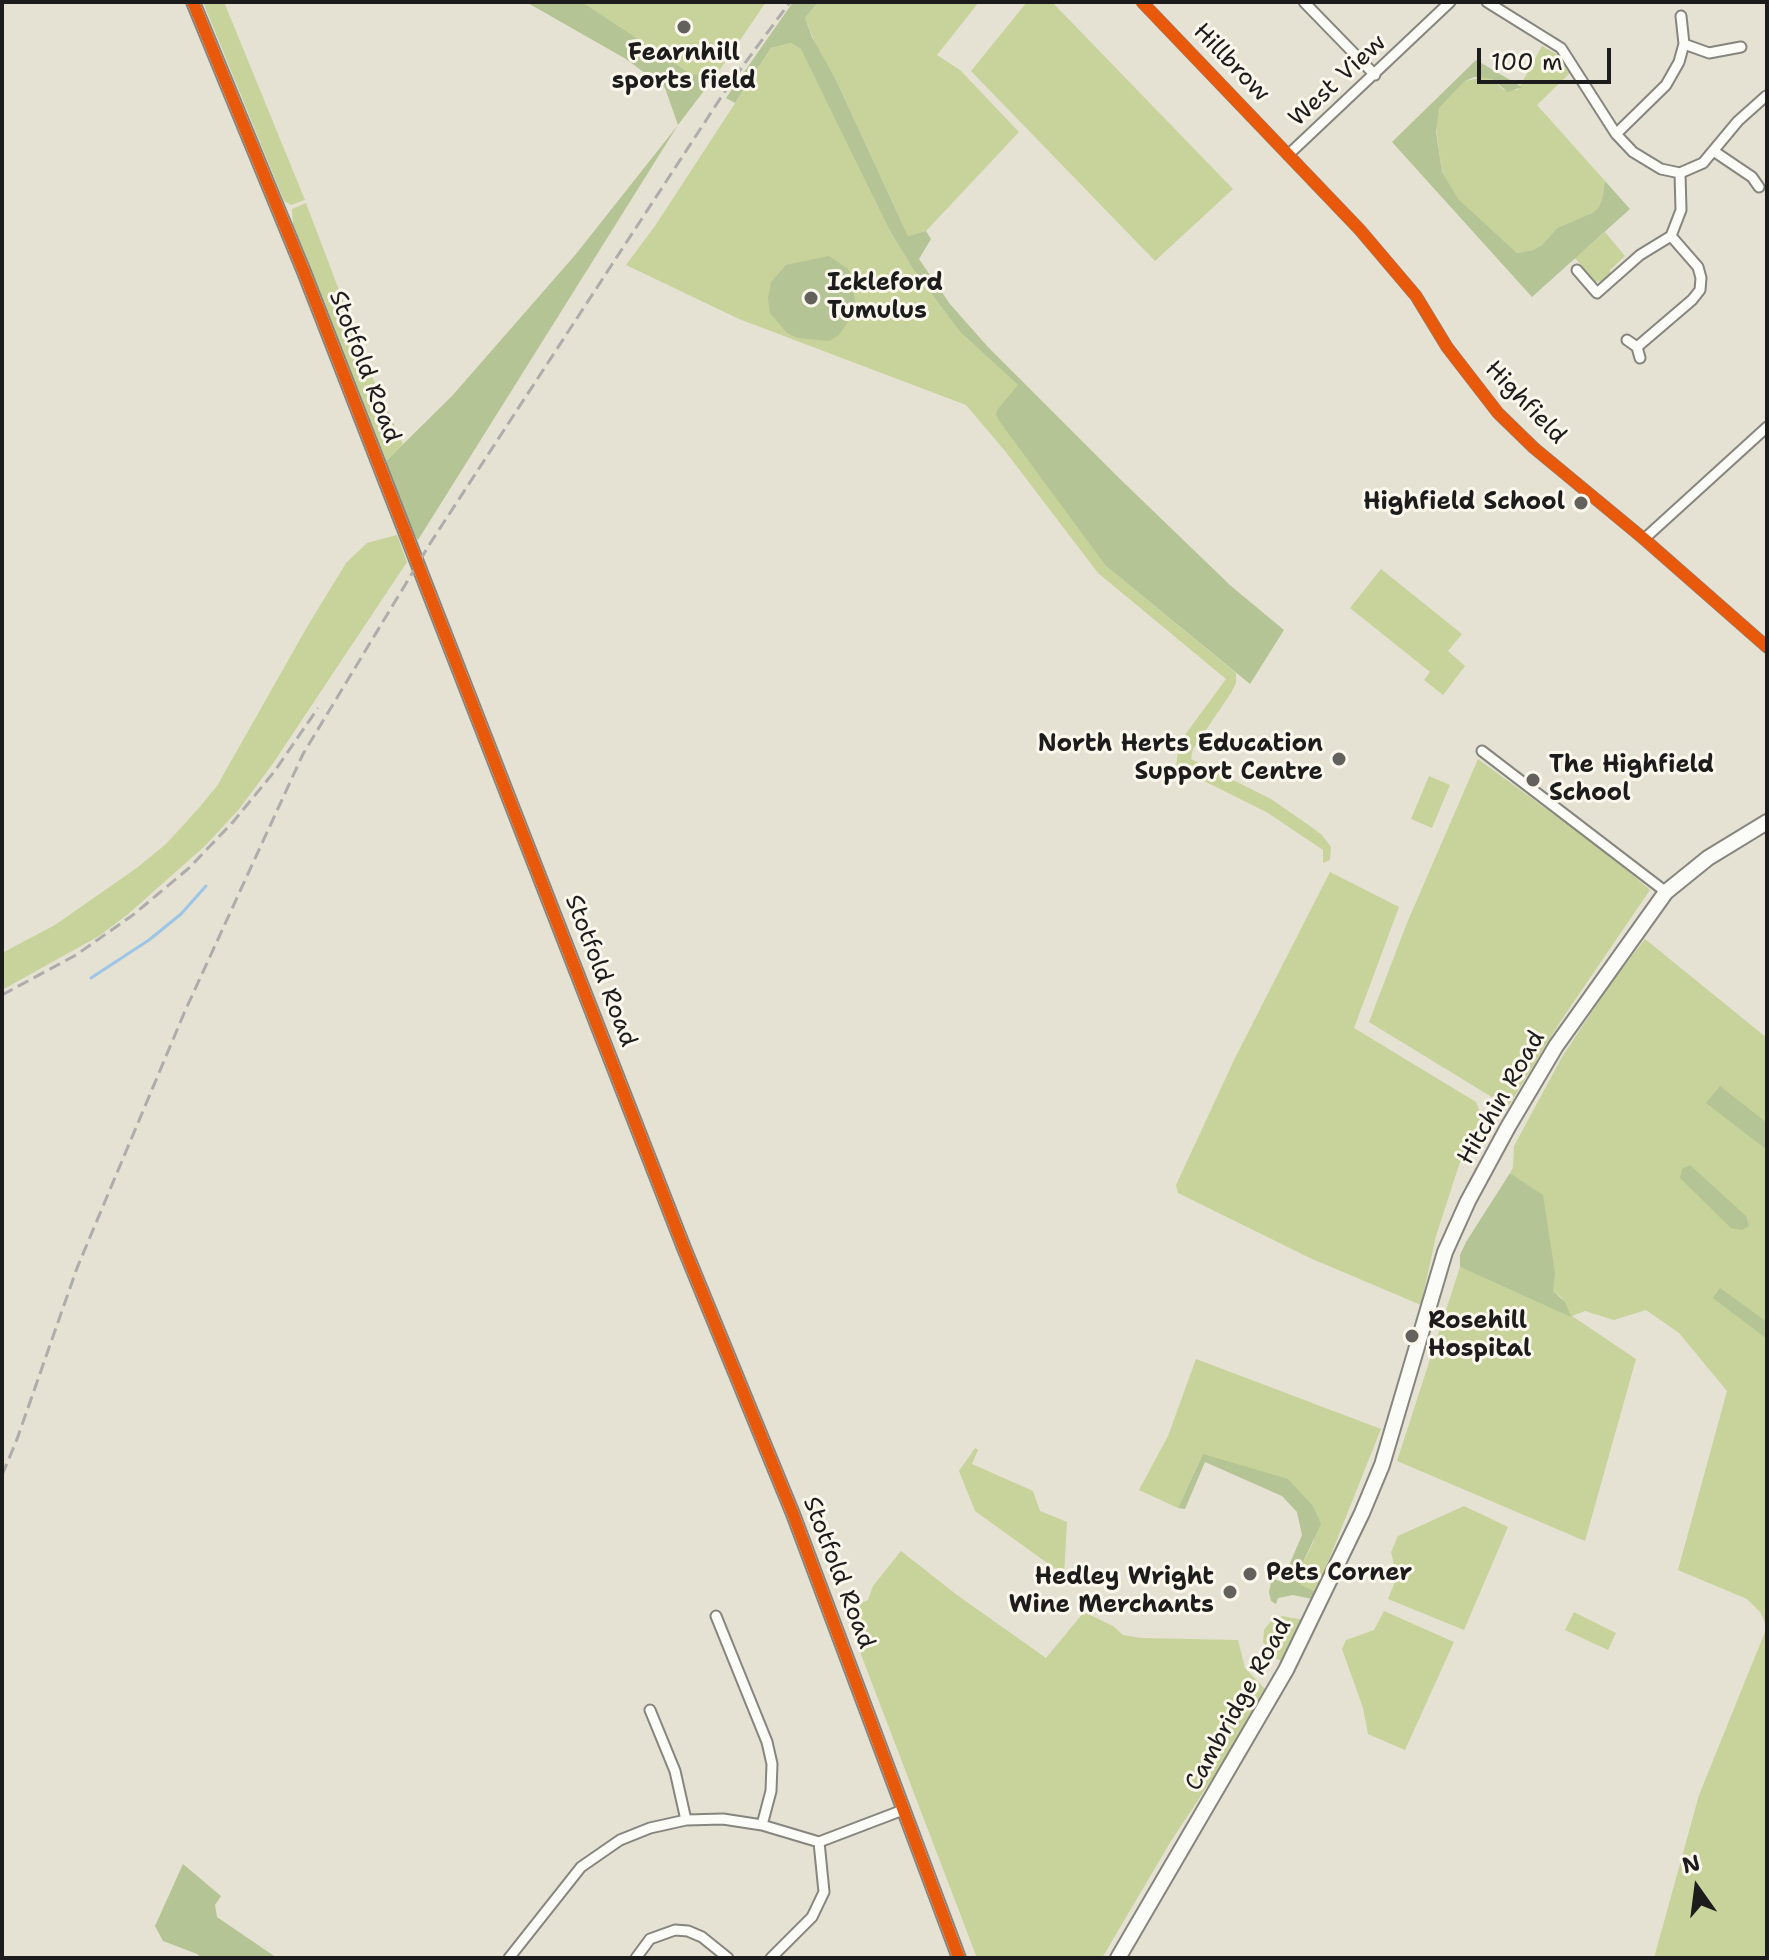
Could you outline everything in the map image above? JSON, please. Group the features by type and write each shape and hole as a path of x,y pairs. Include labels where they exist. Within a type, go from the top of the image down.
{"main road":[{"name":"Hitchin Road","path":"1382,1465 1445,1252 1468,1201 1556,1046 1666,892 1708,858 1767,822"},
{"name":"Cambridge Road","path":"1118,1958 1286,1670 1382,1465"}],"street":[{"name":"Stotfold Road","path":"193,2 304,272 684,1248 793,1514 959,1958"},
{"name":"Hillbrow","path":"1142,2 1288,155"},
{"path":"1304,2 1375,75"},
{"name":"West View","path":"1288,155 1450,2"},
{"path":"1487,2 1561,48 1616,134 1633,152 1672,173 1696,168 1715,152 1738,121 1766,96"},
{"path":"1616,134 1666,85 1679,62 1684,44 1681,16"},
{"path":"1684,44 1709,53 1741,47"},
{"path":"1715,152 1752,177 1759,187"},
{"name":"Highfield","path":"1288,155 1360,230 1416,296 1447,347 1495,410 1534,448 1767,647"},
{"path":"1577,270 1597,293 1640,255 1671,236 1681,210 1680,173"},
{"path":"1637,347 1700,290 1701,278 1696,262 1671,236"},
{"path":"1627,340 1637,347 1640,358"},
{"path":"1644,539 1767,427"},
{"path":"1482,751 1666,892"},
{"path":"716,1616 767,1742 772,1764 771,1791 762,1825"},
{"path":"650,1710 675,1771 686,1820"},
{"path":"509,1958 581,1867 620,1840 650,1828 686,1820 723,1819 762,1825 819,1842 903,1810"},
{"path":"771,1958 812,1917 824,1892 819,1842"},
{"path":"636,1958 650,1939 675,1930 702,1937 728,1958"}],"green space":[{"path":"203,2 224,2 305,200 291,205 284,201"},
{"path":"526,2 582,2 692,75 719,71 678,125 665,88 626,59"},
{"name":"Fearnhill sports field","path":"582,2 766,2 719,71 692,76"},
{"path":"793,2 818,2 805,18 812,37 836,80 908,236 926,231 931,239 919,259 950,304 988,347 1119,478 1231,586 1284,630 1250,684 1106,566 1000,422 997,410 1018,385 960,332 913,269 890,231 801,49 791,43 771,48 735,103 726,98"},
{"path":"818,2 979,2 937,55 960,70 1019,132 926,231 908,236 836,80 820,55 805,18"},
{"path":"1027,2 1052,2 1233,189 1155,261 971,71"},
{"path":"791,43 801,49 812,67 890,231 913,269 960,332 1019,386 997,410 1106,566 1236,673 1236,683 1231,693 1193,749 1191,759 1271,799 1310,826 1331,847 1330,860 1323,863 1323,850 1268,813 1176,767 1179,743 1226,679 1098,573 966,405 739,319 626,265 655,226 771,48"},
{"path":"1542,46 1556,54 1570,73 1537,105 1605,181 1599,207 1592,213 1557,228 1533,250 1517,253 1457,199 1442,172 1435,120 1439,108 1465,81 1485,77 1504,90 1518,90"},
{"path":"1476,60 1522,87 1508,92 1492,79 1474,77 1465,81 1439,108 1436,131 1442,172 1458,199 1517,253 1533,250 1557,228 1592,213 1599,207 1605,181 1630,209 1532,297 1392,142"},
{"path":"678,125 418,540 410,529 384,463 452,396 576,254"},
{"path":"306,203 370,372 403,444 384,463 293,228 292,209"},
{"path":"1605,232 1625,256 1610,270 1610,275 1603,281 1595,282 1575,258"},
{"path":"829,256 848,269 853,277 855,306 852,316 839,335 829,341 798,338 787,333 770,313 768,298 771,282 786,265"},
{"path":"397,535 407,562 240,808 206,845 127,915 99,936 2,990 2,953 55,925 138,867 166,844 198,809 217,786 346,563 367,543"},
{"path":"1381,569 1462,634 1448,651 1465,666 1443,695 1424,680 1430,672 1350,608"},
{"path":"1478,759 1616,860 1650,890 1562,1019 1508,1107 1369,1022 1407,923"},
{"path":"1429,776 1450,785 1432,828 1411,819"},
{"path":"1330,872 1399,907 1354,1028 1476,1102 1482,1116 1459,1165 1436,1236 1421,1305 1310,1258 1178,1193 1176,1185 1235,1058"},
{"path":"1645,939 1767,1038 1767,1627 1760,1612 1747,1599 1678,1570 1727,1391 1679,1333 1646,1310 1614,1320 1585,1311 1572,1316 1636,1359 1585,1541 1397,1461 1460,1267 1570,1316 1562,1298 1553,1291 1538,1192 1510,1173 1514,1146 1562,1057 1611,983"},
{"path":"1720,1086 1767,1123 1767,1150 1706,1103"},
{"path":"1690,1165 1746,1216 1749,1226 1742,1230 1731,1228 1680,1178 1682,1169"},
{"path":"1510,1173 1543,1195 1555,1273 1553,1291 1565,1302 1571,1317 1460,1267 1460,1255 1466,1242"},
{"path":"1720,1288 1767,1322 1767,1339 1713,1298"},
{"path":"1196,1359 1381,1429 1316,1592 1301,1585 1298,1573 1314,1541 1313,1506 1203,1454 1178,1508 1139,1490 1168,1436"},
{"path":"975,1448 978,1450 972,1464 1033,1491 1040,1511 1067,1522 1064,1575 975,1511 959,1471"},
{"path":"1203,1454 1288,1479 1313,1506 1321,1524 1298,1573 1301,1585 1316,1592 1312,1599 1293,1595 1278,1598 1276,1604 1271,1601 1272,1578 1282,1582 1302,1535 1297,1512 1282,1496 1205,1462 1185,1509 1178,1508"},
{"path":"1464,1506 1508,1527 1464,1630 1388,1599 1397,1577 1391,1552 1398,1536"},
{"path":"901,1551 1046,1658 1084,1612 1113,1626 1123,1635 1238,1640 1245,1668 1265,1689 1102,1958 977,1958 849,1623 848,1613 868,1600 873,1586"},
{"path":"1384,1611 1454,1642 1405,1750 1368,1734 1363,1708 1342,1649 1346,1640 1374,1630"},
{"path":"1574,1612 1616,1633 1608,1650 1565,1630"},
{"path":"1282,1616 1304,1620 1284,1662 1272,1657 1263,1642 1264,1630 1271,1621"},
{"path":"1767,1627 1767,1958 1654,1958 1699,1795"},
{"path":"183,1864 221,1896 215,1905 217,1917 277,1958 202,1958 163,1941 155,1926"}],"waterway":[{"path":"91,978 149,940 181,914 206,886"}],"railway":[{"path":"2,1475 77,1268 185,1011 303,754 431,542 731,82 790,2"},
{"path":"2,995 76,955 133,915 189,868 233,822 274,772 318,708"}],"cycle path":[{"path":"193,2 304,272 684,1248 793,1514 959,1958"},
{"path":"1142,2 1360,230 1416,296 1447,347 1498,413 1534,448 1767,647"}],"place":[{"name":"Fearnhill sports field","path":"684,27"},
{"name":"Ickleford Tumulus","path":"811,298"},
{"name":"Highfield School","path":"1581,503"},
{"name":"North Herts Education Support Centre","path":"1339,759"},
{"name":"The Highfield School","path":"1533,780"},
{"name":"Rosehill Hospital","path":"1412,1336"},
{"name":"Pets Corner","path":"1250,1574"},
{"name":"Hedley Wright Wine Merchants","path":"1230,1592"}]}
